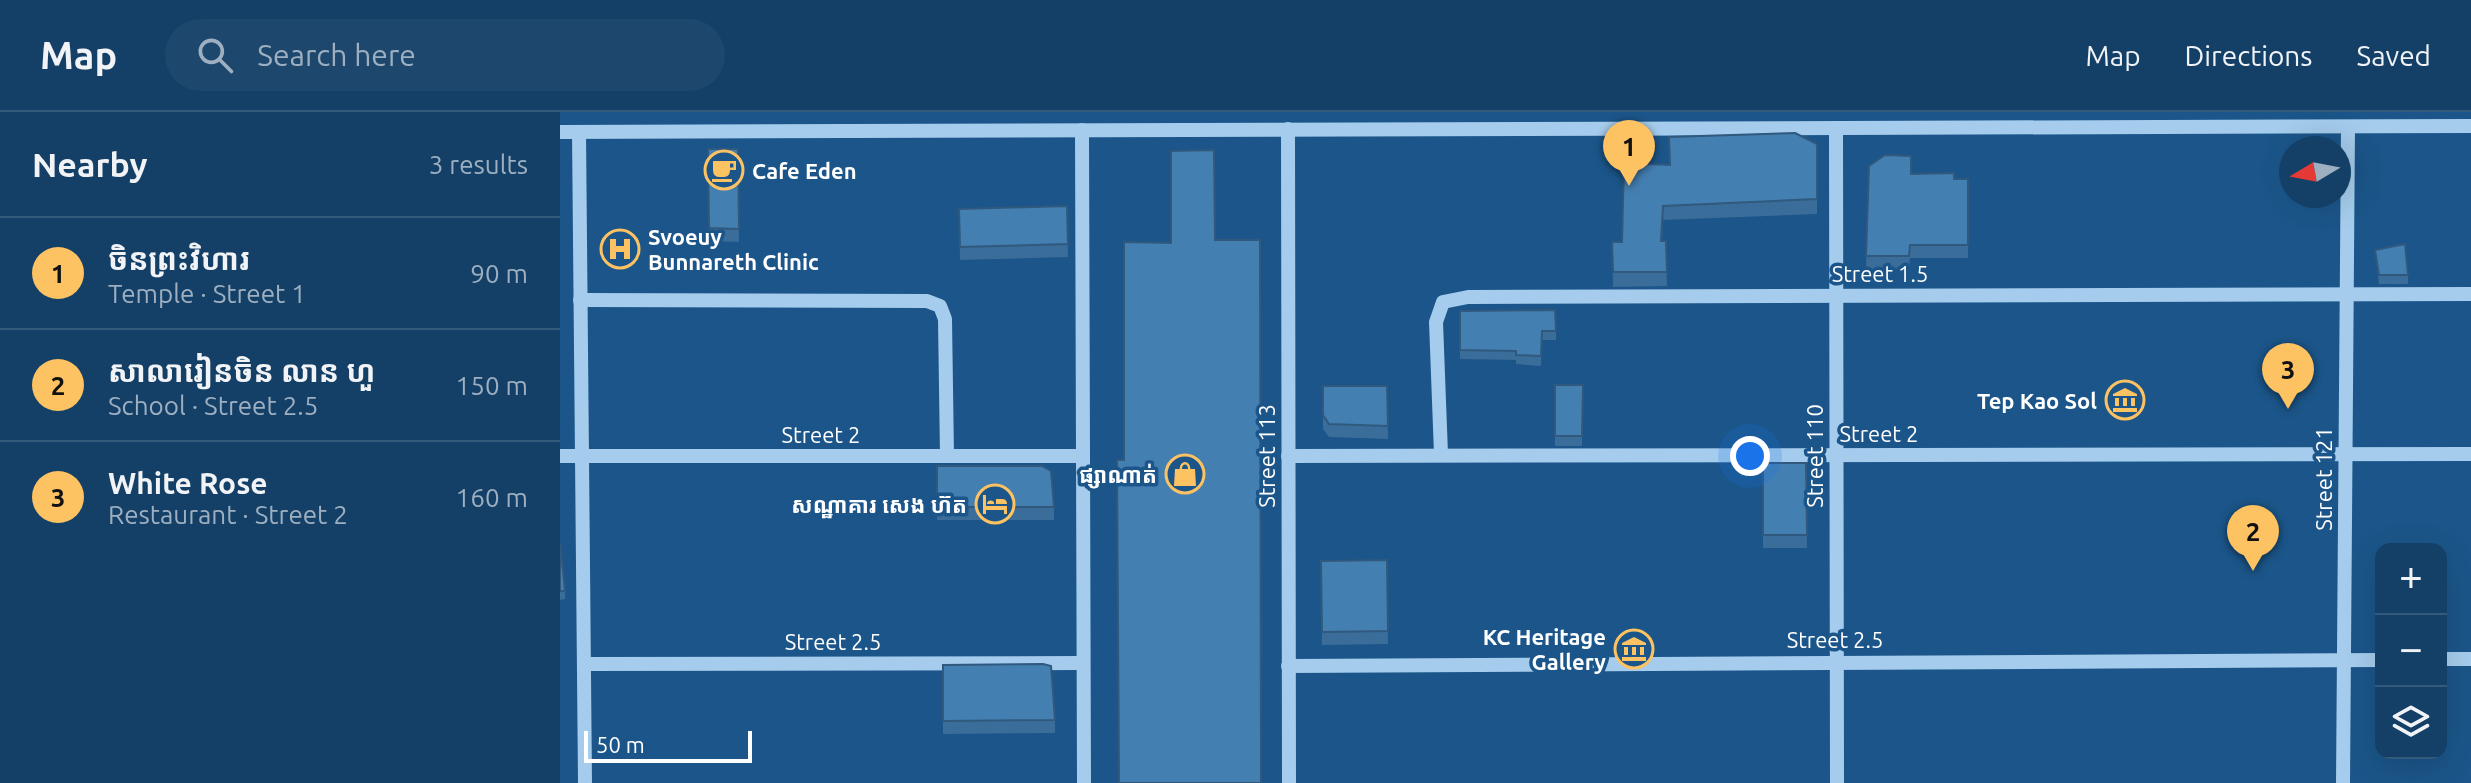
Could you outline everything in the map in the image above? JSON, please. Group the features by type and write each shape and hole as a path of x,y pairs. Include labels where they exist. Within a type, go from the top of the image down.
{"street":[{"path":"560,132 2471,126"},
{"name":"Street 121","path":"2343,783 2348,127"},
{"name":"Street 110","path":"1836,128 1837,783"},
{"name":"Street 113","path":"1288,129 1289,783"},
{"path":"1082,130 1084,783"},
{"path":"579,132 585,783"},
{"name":"Street 1.5","path":"1441,454 1436,322 1443,302 1468,297 2471,294"},
{"path":"580,300 927,301 940,306 945,319 947,456"},
{"name":"Street 2","path":"1288,456 2471,454"},
{"name":"Street 2","path":"560,456 1083,456"},
{"path":"2447,659 2471,659"},
{"name":"Street 2.5","path":"1288,666 1836,660 2375,660"},
{"name":"Street 2.5","path":"584,664 1083,663"}],"building":[{"path":"1795,133 1817,144 1817,199 1663,206 1661,241 1666,241 1667,272 1613,272 1612,242 1622,242 1624,163 1670,165 1669,137"},
{"path":"708,149 738,149 739,229 709,228"},
{"path":"1214,150 1215,240 1260,240 1261,783 1119,783 1117,460 1124,460 1124,242 1171,243 1171,151"},
{"path":"1885,155 1911,156 1911,174 1954,173 1954,179 1968,179 1968,245 1910,245 1909,256 1866,256 1869,166"},
{"path":"1067,206 1068,244 960,247 959,209"},
{"path":"2405,244 2408,275 2379,275 2375,250"},
{"path":"1555,310 1556,331 1542,331 1541,356 1516,355 1516,351 1460,350 1460,311"},
{"path":"1555,385 1583,385 1582,436 1555,436"},
{"path":"1323,386 1387,386 1388,426 1329,424 1323,415"},
{"path":"1763,463 1806,463 1807,535 1763,535"},
{"name":"សណ្ឋាគារ សេង ហ៊ត","path":"937,466 1042,466 1051,471 1054,507 937,507"},
{"path":"560,543 565,591 560,591"},
{"path":"1387,560 1388,631 1322,632 1321,561"},
{"path":"943,665 1051,666 1055,720 943,721"}],"place":[{"name":"Cafe Eden","path":"724,170"},
{"name":"ចិនព្រះវិហារ","path":"1629,186"},
{"name":"Svoeuy Bunnareth Clinic","path":"620,249"},
{"name":"Tep Kao Sol","path":"2125,400"},
{"name":"White Rose","path":"2288,409"},
{"name":"ផ្សាណាត់","path":"1185,474"},
{"name":"សណ្ឋាគារ សេង ហ៊ត","path":"995,504"},
{"name":"សាលារៀនចិន លាន ហួ","path":"2253,571"},
{"name":"KC Heritage Gallery","path":"1634,649"}]}
